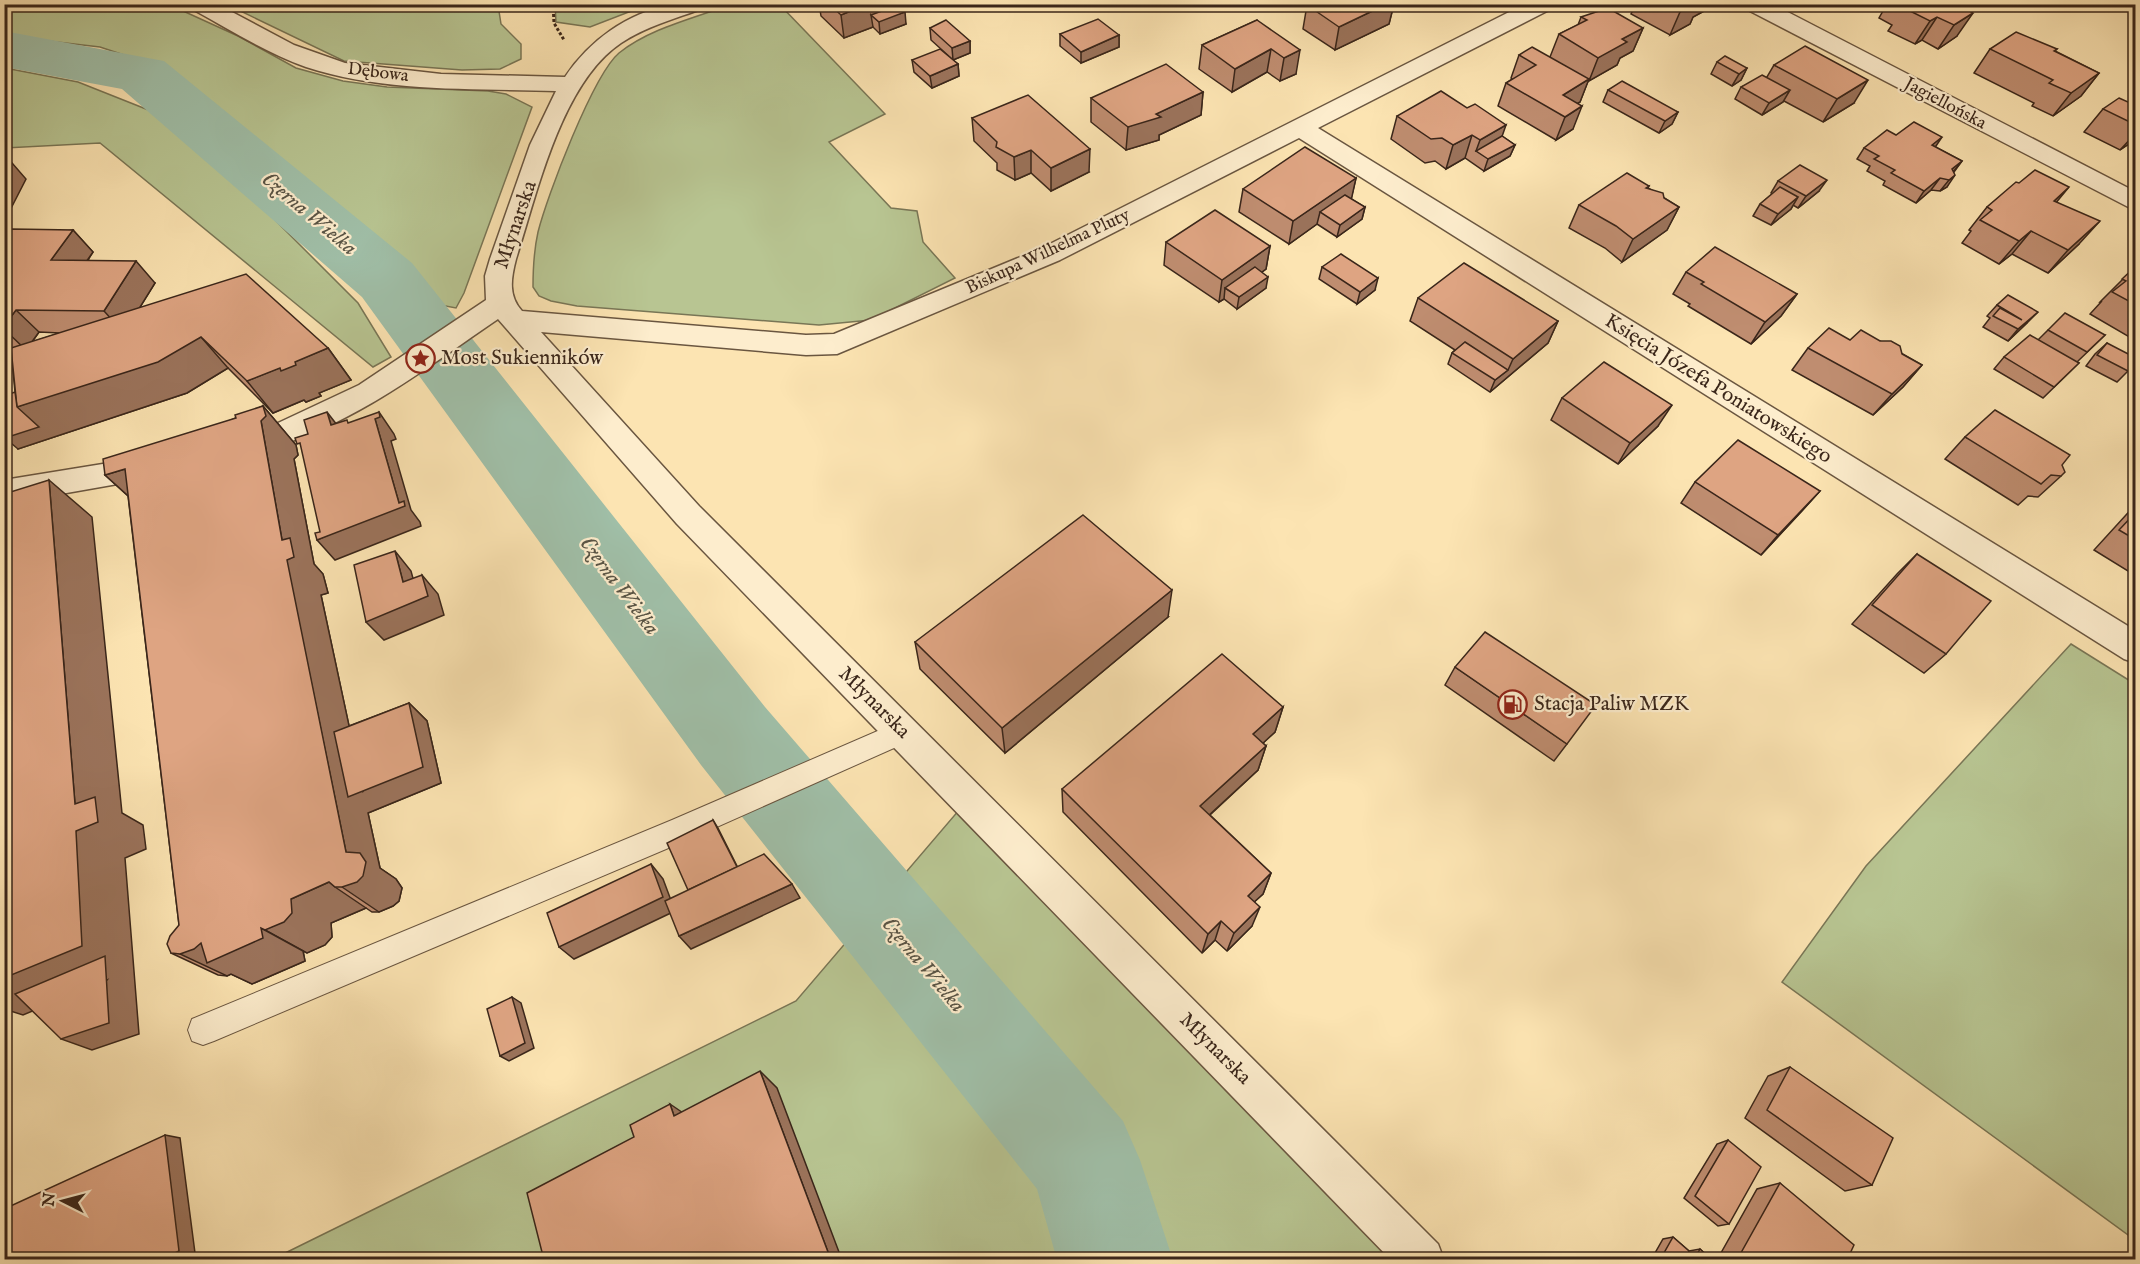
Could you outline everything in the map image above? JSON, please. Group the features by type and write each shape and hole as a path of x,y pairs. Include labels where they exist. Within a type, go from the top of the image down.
{"street":[{"name":"Dębowa","path":"200,4 294,53 340,69 399,77 570,84"},
{"name":"Młynarska","path":"693,4 620,33 589,57 570,84 526,193 498,276 507,312 688,515 1422,1260"},
{"name":"Biskupa Wilhelma Pluty","path":"507,312 807,345 837,344 1051,254 1543,4"},
{"name":"Jagiellońska","path":"1755,4 2136,203"},
{"name":"Księcia Józefa Poniatowskiego","path":"1301,128 2136,649"},
{"path":"213,453 287,432 369,393 468,324 507,312"},
{"path":"4,492 181,462"}],"lane":[{"path":"203,1030 682,829 903,732"}],"green space":[{"path":"555,4 647,5 590,27 556,22"},
{"path":"732,4 780,5 885,114 829,142 891,208 917,211 923,242 955,278 871,320 819,325 577,306 539,296 533,287 534,266 543,215 572,137 608,66 619,53 645,37 673,24"},
{"path":"4,5 170,5 238,36 296,68 343,81 387,87 488,91 506,94 532,107 464,293 456,308 435,304 373,242 263,146 145,62 100,47 5,36"},
{"path":"228,5 498,5 501,24 521,44 521,59 500,69 462,70 344,61"},
{"path":"5,68 78,82 161,115 230,175 358,303 391,357 373,367 100,143 5,148"},
{"path":"2071,644 2135,684 2135,1240 1782,982 1866,866"},
{"path":"971,796 1431,1260 271,1260 796,1001"}],"building":[{"path":"829,4 868,4 841,15"},
{"path":"1308,4 1387,4 1339,27"},
{"path":"1666,4 1694,4 1680,12"},
{"path":"1906,4 1957,4 1973,13 1954,25 1937,17 1930,21 1902,7"},
{"path":"898,5 905,12 879,22 871,15"},
{"path":"1608,8 1643,28 1622,39 1627,42 1598,58 1559,34 1587,20 1581,17"},
{"path":"1098,19 1119,35 1081,52 1060,34"},
{"path":"946,20 970,41 952,48 930,28"},
{"path":"1257,20 1300,50 1284,58 1271,49 1235,69 1202,45"},
{"path":"2016,32 2057,49 2054,51 2099,73 2071,93 2049,83 2053,80 1990,49"},
{"path":"1805,46 1868,80 1837,99 1774,65"},
{"path":"1532,47 1589,79 1563,95 1582,106 1565,117 1506,83 1536,65 1519,55"},
{"path":"940,49 958,64 930,76 912,60"},
{"path":"1725,56 1747,68 1739,74 1717,62"},
{"path":"1166,64 1203,92 1156,114 1161,117 1128,127 1091,98"},
{"path":"1762,75 1790,90 1769,103 1741,87"},
{"path":"1622,81 1678,112 1665,121 1608,90"},
{"path":"1441,91 1467,108 1475,104 1506,125 1480,140 1472,135 1453,145 1442,138 1431,139 1397,116"},
{"path":"1028,95 1090,149 1051,168 1031,150 1014,157 996,147 997,142 972,118"},
{"path":"2119,98 2130,103 2136,99 2136,125 2103,109"},
{"path":"1914,122 1942,137 1932,145 1962,161 1952,169 1955,175 1949,180 1940,178 1924,191 1891,173 1895,170 1874,159 1879,156 1864,148 1887,130 1896,135"},
{"path":"1502,136 1515,145 1488,159 1476,151"},
{"path":"1305,147 1356,178 1293,221 1243,189"},
{"path":"1800,165 1827,180 1806,196 1778,181"},
{"path":"2035,170 2069,187 2054,201 2100,221 2068,250 2031,231 2019,241 1980,220 1992,210 1987,207 2016,182 2019,183"},
{"path":"1627,173 1649,186 1646,188 1663,193 1664,198 1679,207 1633,239 1616,226 1579,205"},
{"path":"1780,187 1798,197 1778,214 1760,204"},
{"path":"1345,195 1365,207 1340,225 1320,212"},
{"path":"1215,210 1270,246 1222,280 1166,242"},
{"path":"12,229 73,230 51,260 136,261 104,311 16,310 4,326 4,240"},
{"path":"1715,247 1797,294 1765,322 1701,284 1704,282 1686,272"},
{"path":"1341,254 1378,278 1360,292 1322,267"},
{"path":"1464,263 1558,321 1513,359 1418,298"},
{"path":"2136,266 2136,305 2112,292 2126,281 2122,279"},
{"path":"1255,267 1268,277 1239,297 1225,288"},
{"path":"246,274 328,348 295,362 296,365 281,371 280,368 247,381 201,337 158,362 17,407 11,348"},
{"path":"2008,295 2038,312 2018,329 1993,316 2000,308 2022,320 1997,305"},
{"path":"2065,313 2105,335 2087,352 2048,330"},
{"path":"1829,328 1850,340 1861,330 1880,341 1891,341 1900,346 1902,354 1922,365 1892,394 1808,348"},
{"path":"2030,335 2079,363 2054,387 2004,357"},
{"path":"1465,342 1508,370 1495,380 1452,353"},
{"path":"2107,343 2136,358 2136,362 2128,371 2097,355"},
{"path":"1604,362 1672,405 1630,443 1562,398"},
{"path":"15,392 17,407 39,427 5,438 4,396"},
{"path":"263,406 266,416 261,421 282,540 290,538 294,557 287,560 346,852 360,853 366,862 363,876 357,882 335,887 329,882 291,899 292,913 284,922 265,930 261,928 263,938 207,963 201,943 194,949 180,954 171,953 167,944 179,925 125,469 105,475 103,459 236,418 235,415"},
{"path":"1995,410 2070,455 2062,465 2065,472 2061,476 2051,475 2041,484 1965,437"},
{"path":"327,412 331,425 347,420 348,423 379,412 380,417 375,419 399,503 404,501 405,506 317,540 315,533 320,532 300,443 297,444 295,438 308,434 304,420"},
{"path":"1738,440 1820,491 1778,535 1695,482"},
{"path":"49,480 75,804 95,797 98,822 76,831 82,946 4,978 4,494"},
{"path":"2136,512 2136,540 2119,530"},
{"path":"1083,515 1172,590 1002,728 915,642"},
{"path":"395,551 403,582 422,575 428,596 366,622 354,565"},
{"path":"1917,554 1991,601 1946,654 1872,605"},
{"path":"1485,632 1596,705 1567,744 1455,667"},
{"path":"1222,654 1283,707 1253,734 1266,746 1200,806 1271,873 1248,896 1260,907 1234,933 1221,921 1208,934 1062,789"},
{"path":"409,703 423,767 348,797 334,732"},
{"path":"713,820 737,867 688,890 667,843"},
{"path":"764,854 792,884 679,936 665,901"},
{"path":"651,864 663,897 559,947 547,913"},
{"path":"105,956 109,1023 61,1039 15,994"},
{"path":"512,997 525,1043 500,1056 487,1009"},
{"path":"1790,1067 1893,1138 1872,1185 1767,1110"},
{"path":"760,1071 831,1260 544,1260 527,1193 634,1137 630,1125 670,1104 674,1116"},
{"path":"165,1135 179,1251 161,1260 4,1260 4,1209"},
{"path":"1728,1140 1761,1167 1729,1224 1695,1196"},
{"path":"1780,1183 1854,1245 1847,1260 1737,1260"},
{"path":"1673,1237 1689,1251 1685,1260 1660,1260"},
{"path":"1700,1249 1712,1260 1694,1260"}],"waterway":[{"name":"Czerna Wielka","path":"4,49 142,74 387,280 733,736 1084,1160 1115,1260"}],"place":[{"name":"Most Sukienników","path":"420,358"},
{"name":"Stacja Paliw MZK","path":"1513,704"}]}
